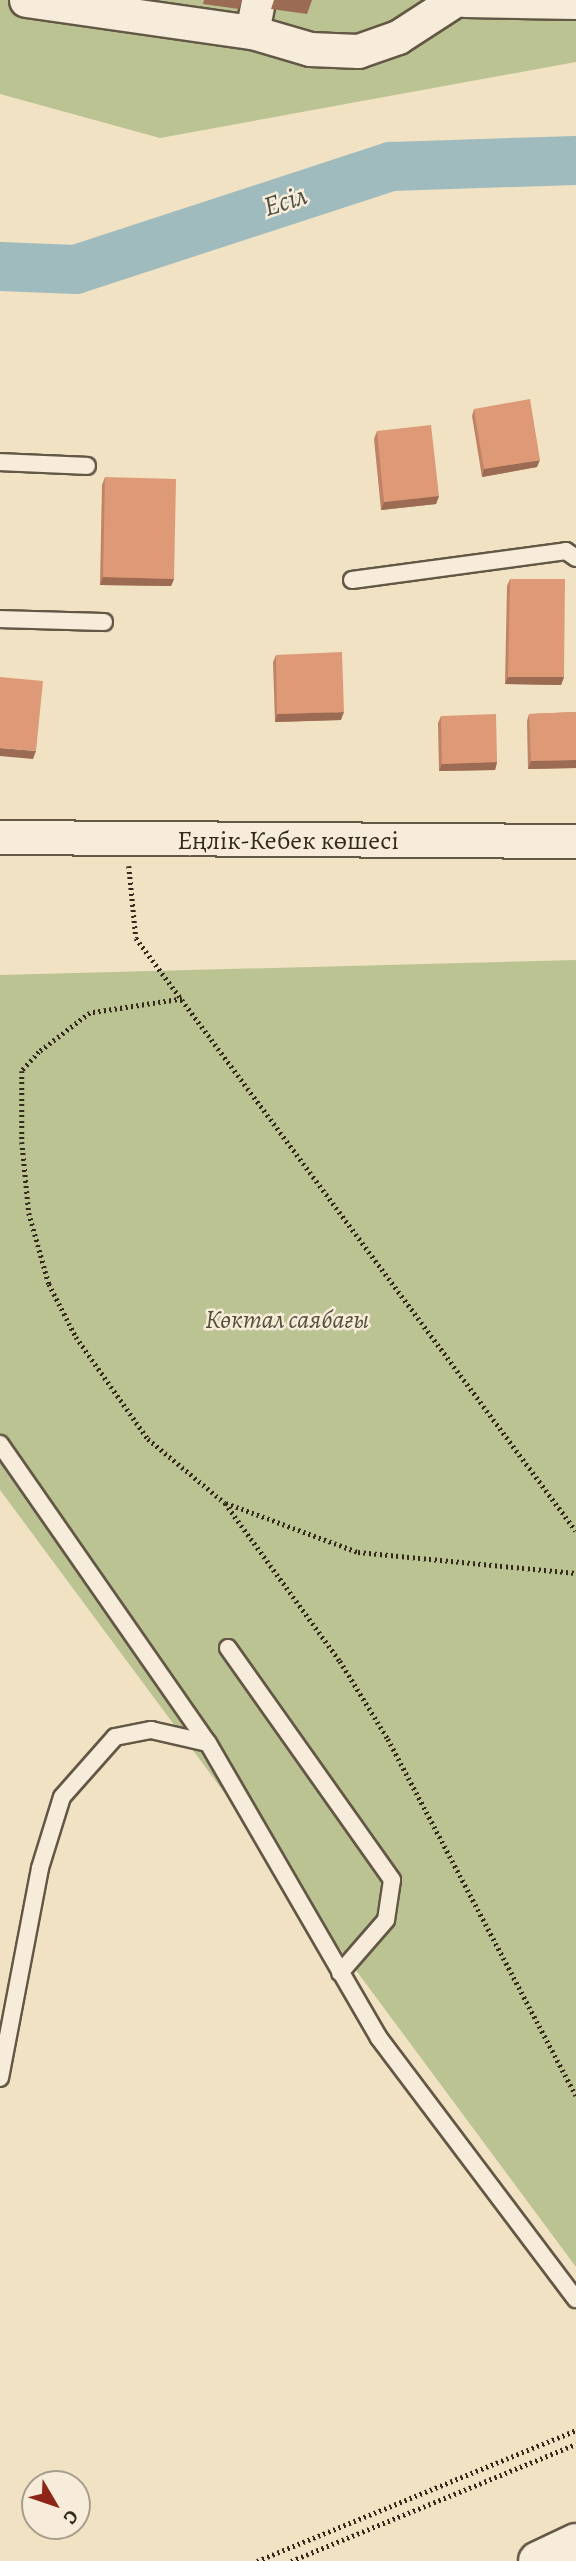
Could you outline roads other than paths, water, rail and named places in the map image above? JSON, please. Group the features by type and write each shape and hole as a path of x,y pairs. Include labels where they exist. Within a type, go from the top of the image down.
{"street":[{"path":"26,0 255,16 310,49 358,51 398,37 455,0"},
{"path":"465,0 576,2"},
{"name":"Еңлік-Кебек көшесі","path":"0,837 127,840 576,841"},
{"path":"538,2561 576,2543"}],"lane":[{"path":"0,462 87,466"},
{"path":"352,580 566,551 576,558"},
{"path":"0,619 104,622"},
{"path":"0,1444 208,1743 379,2038 576,2299"},
{"path":"228,1648 392,1880 386,1920 340,1973"},
{"path":"0,2078 40,1868 62,1797 115,1737 151,1730 208,1743"}],"waterway":[{"name":"Есіл","path":"0,266 75,269 391,166 576,160"}],"park label":[{"name":"Көктал саябағы","path":"287,1320"}]}
